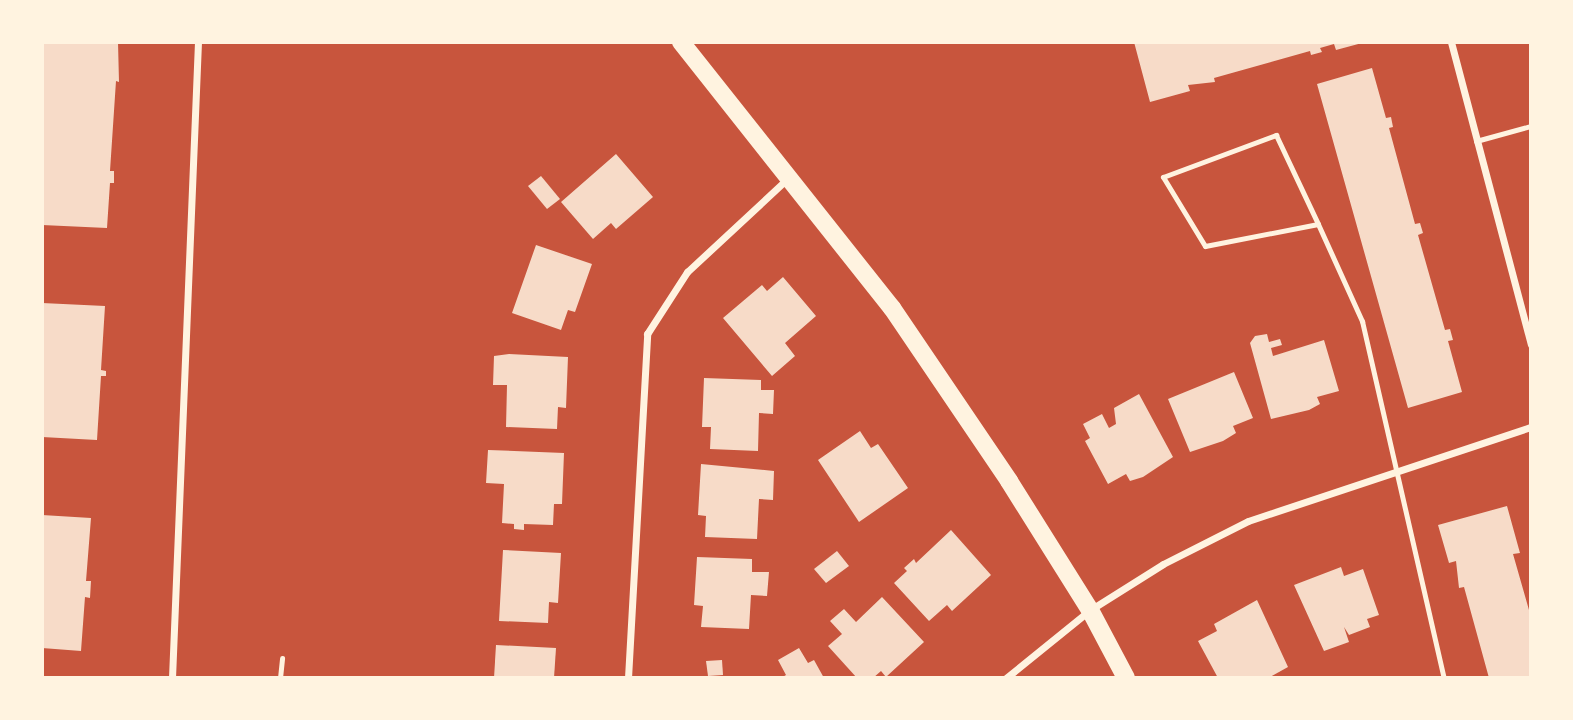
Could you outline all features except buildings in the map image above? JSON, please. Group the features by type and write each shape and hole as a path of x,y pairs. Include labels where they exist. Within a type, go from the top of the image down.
{"main road":[{"path":"681,42 892,308 970,418 1090,610 1126,678"}],"street":[{"path":"172,678 198,42"},
{"path":"1451,42 1531,345"},
{"path":"628,678 647,334 687,272 789,177"},
{"path":"1006,678 1090,610 1163,564 1248,521 1531,427"}],"lane":[{"path":"1476,141 1531,126"},
{"path":"1318,224 1205,246 1163,177 1276,135 1318,224 1362,321 1394,473 1444,678"},
{"path":"280,678 282,658"}]}
